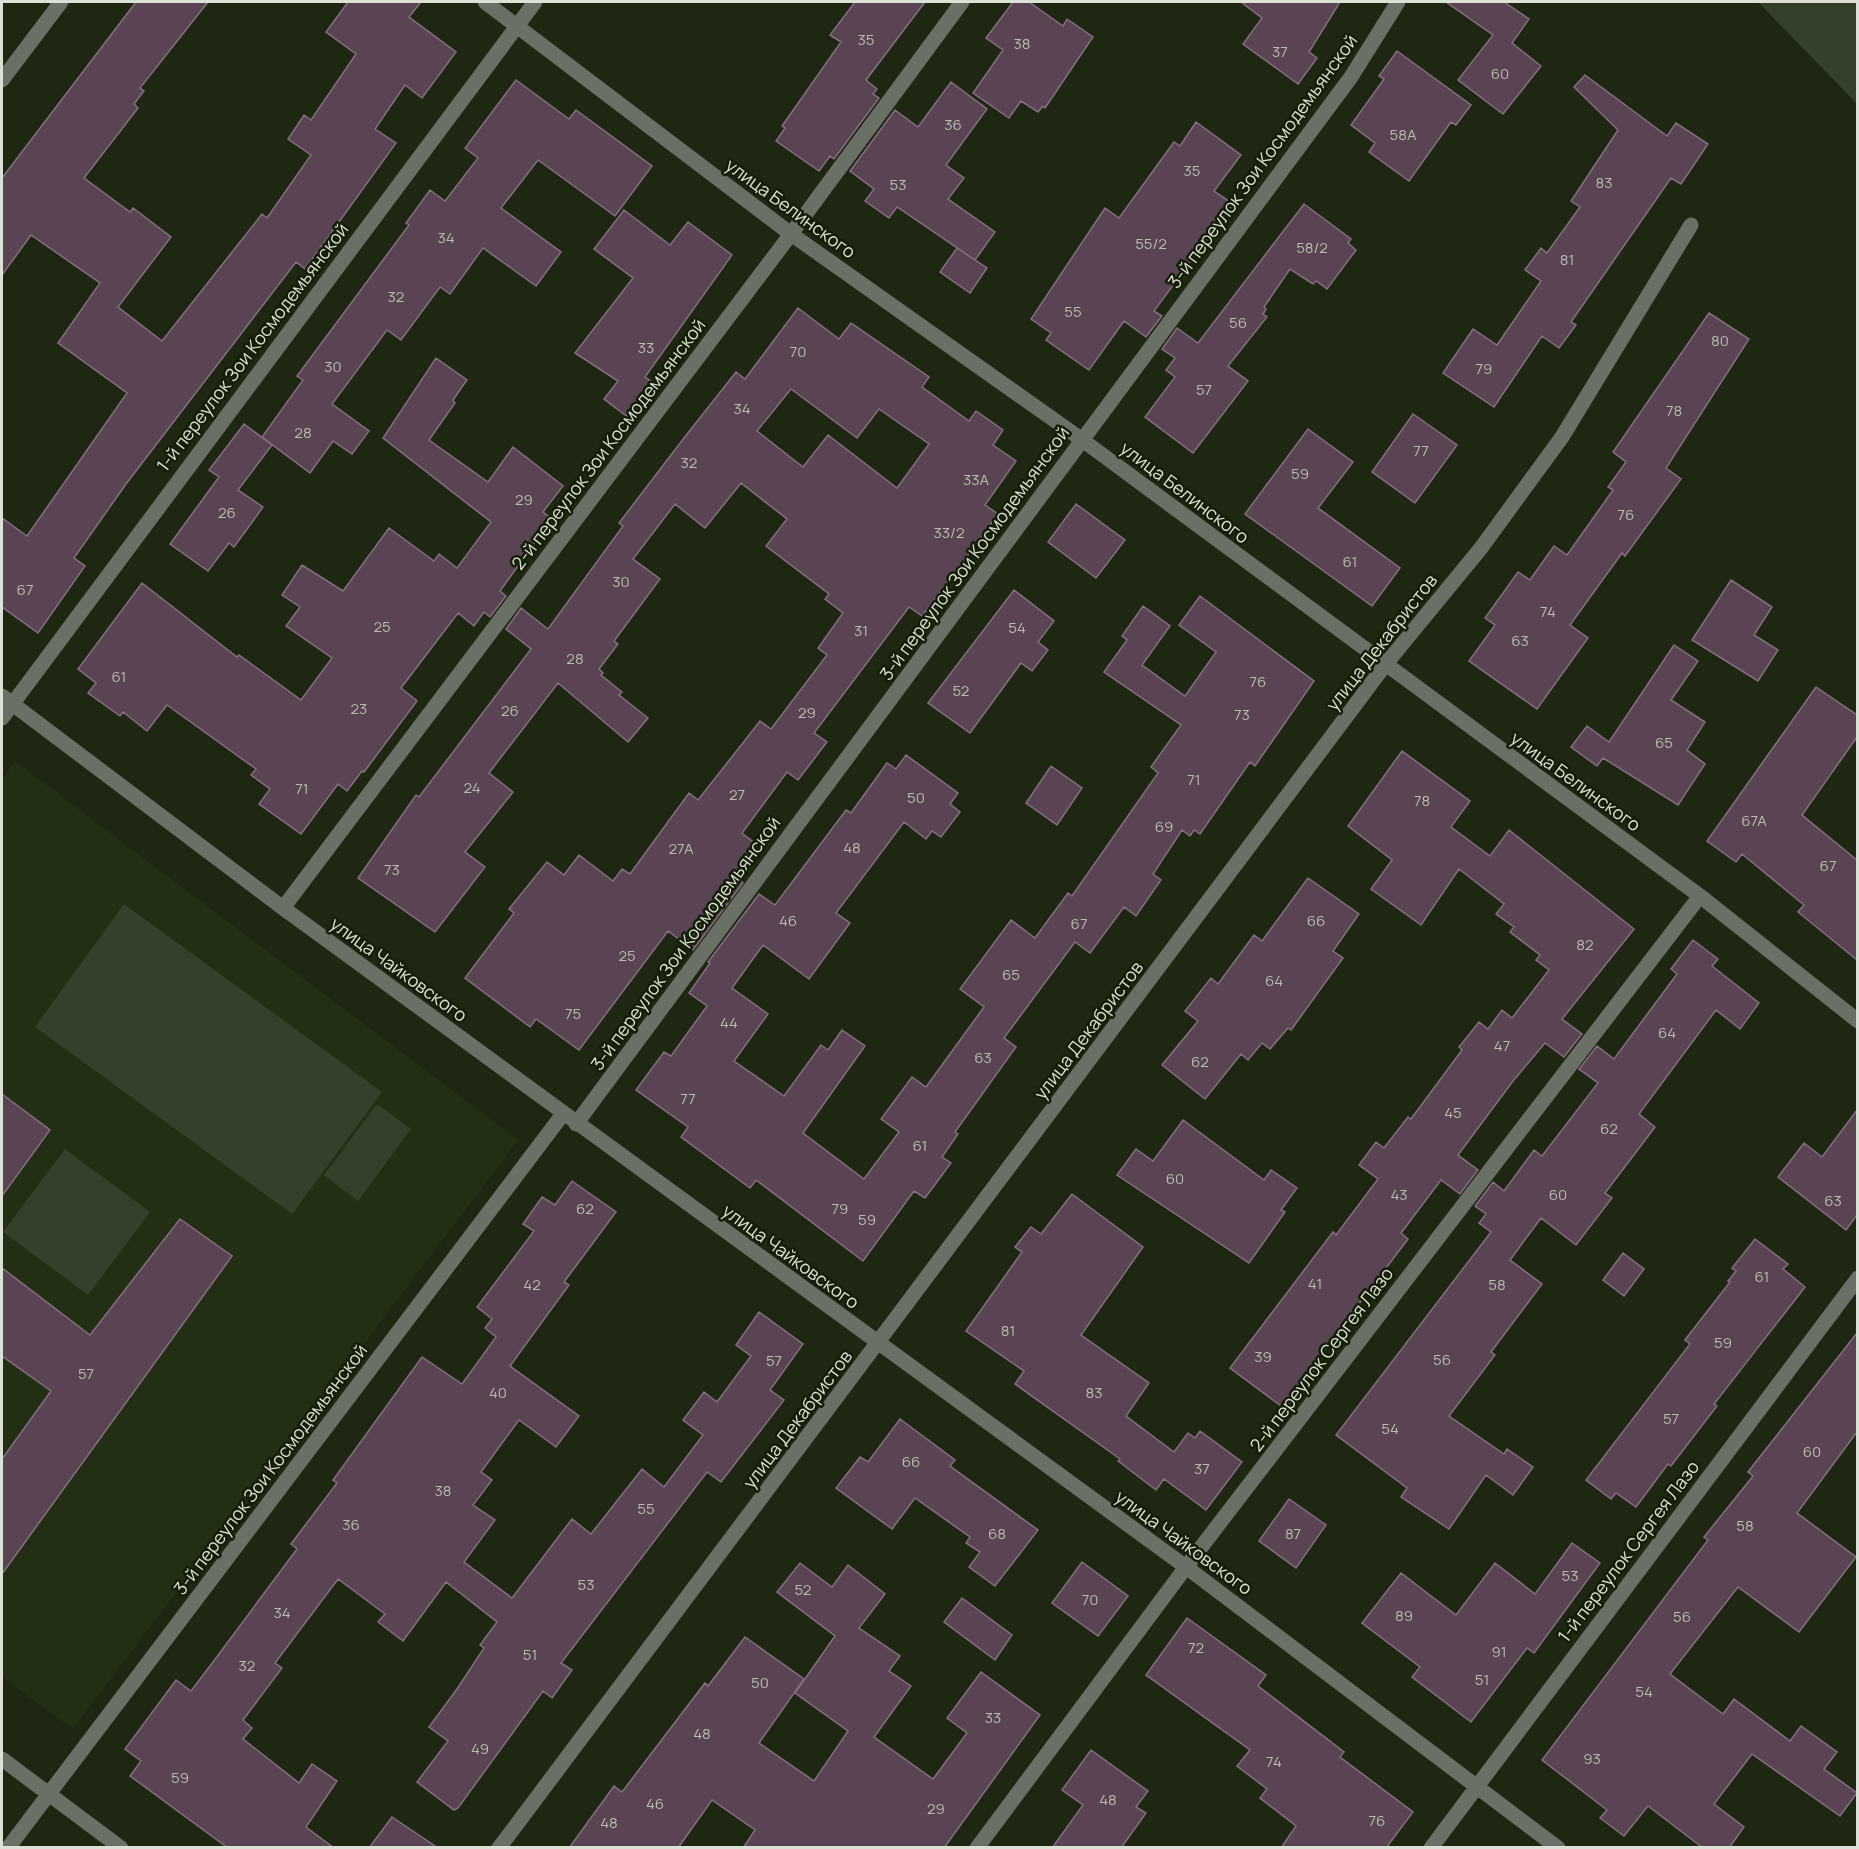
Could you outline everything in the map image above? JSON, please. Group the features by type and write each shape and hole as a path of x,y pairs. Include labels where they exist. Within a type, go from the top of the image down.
{"street":[{"path":"2,80 61,2"},
{"name":"улица Белинского","path":"485,2 791,234 1082,439 1700,896 1857,1021"},
{"name":"1-й переулок Зои Космодемьянской","path":"2,718 6,699 536,2"},
{"name":"2-й переулок Зои Космодемьянской","path":"283,908 791,234 962,2"},
{"name":"3-й переулок Зои Космодемьянской","path":"576,1124 1351,77 1398,2"},
{"name":"улица Декабристов","path":"499,1848 1385,665 1481,548 1562,437 1691,225"},
{"name":"улица Чайковского","path":"6,699 283,908 576,1124 1186,1568 1558,1848"},
{"name":"2-й переулок Сергея Лазо","path":"977,1848 1186,1568 1700,896"},
{"name":"3-й переулок Зои Космодемьянской","path":"8,1848 563,1114"},
{"name":"1-й переулок Сергея Лазо","path":"1431,1848 1857,1278"},
{"path":"2,1759 121,1848"}],"shaded area":[{"path":"1758,2 1857,2 1857,104"},
{"path":"15,761 518,1140 73,1729 2,1677 2,779"},
{"path":"124,904 382,1092 292,1214 35,1027"},
{"path":"377,1104 411,1129 358,1201 324,1175"},
{"path":"65,1149 150,1212 88,1295 3,1232"}],"building":[{"path":"136,2 208,2 140,88 144,91 134,104 138,108 84,178 130,212 133,208 171,237 118,307 162,341 262,214 267,218 311,155 288,139 304,115 311,120 356,54 326,32 348,2 421,2 409,17 456,52 422,98 405,85 375,129 396,143 305,269 296,262 126,484 74,558 85,566 38,633 2,607 2,518 27,536 127,393 58,343 100,283 31,235 2,275 2,178"},
{"path":"855,2 925,2 866,80 877,89 873,94 879,98 834,159 830,156 819,171 776,141 785,128 782,126 841,42 830,35"},
{"path":"1013,2 1029,2 1063,26 1067,19 1093,37 1045,108 1043,106 1038,112 1021,101 1009,118 973,93 1003,50 986,38"},
{"path":"1241,2 1340,2 1309,52 1317,58 1298,84 1243,44 1262,18"},
{"path":"1446,2 1504,2 1529,19 1512,43 1541,66 1503,114 1458,80 1493,35"},
{"path":"1397,51 1471,105 1456,125 1451,122 1409,181 1369,152 1375,143 1351,125 1384,79 1379,76"},
{"path":"1585,75 1667,136 1676,123 1708,144 1681,184 1671,178 1571,322 1576,325 1559,348 1542,336 1494,407 1443,373 1473,329 1497,345 1541,281 1525,270 1541,248 1547,253 1580,207 1571,201 1618,130 1574,87"},
{"path":"516,80 569,119 576,110 652,166 615,216 538,160 501,208 561,252 536,286 483,248 450,294 440,287 401,340 387,330 332,404 369,431 352,454 333,441 310,473 262,437 303,380 297,376 409,225 406,223 430,190 445,201 478,158 465,148"},
{"path":"951,82 987,109 946,165 964,178 948,199 995,232 975,260 897,207 889,218 865,201 874,189 850,171 895,110 918,127"},
{"path":"1196,122 1241,155 1214,191 1233,204 1154,311 1162,316 1146,337 1124,321 1089,370 1046,340 1051,333 1031,319 1105,208 1119,218 1174,142 1180,146"},
{"path":"1304,204 1351,239 1348,243 1356,250 1327,289 1316,281 1313,284 1290,269 1264,307 1266,309 1263,314 1267,317 1228,366 1248,381 1193,453 1145,417 1175,377 1166,370 1175,358 1162,349 1177,328 1198,343"},
{"path":"624,210 670,245 688,222 732,255 645,377 654,383 629,418 604,399 618,381 575,353 633,278 594,249"},
{"path":"957,248 987,268 970,293 940,272"},
{"path":"798,308 839,339 851,323 929,377 922,387 969,421 976,411 1003,430 993,445 1016,461 985,505 998,514 952,577 922,616 909,607 814,733 827,742 798,780 787,772 742,833 757,845 734,876 743,883 693,950 668,931 579,1050 536,1019 530,1027 465,978 514,913 509,909 547,862 564,875 579,855 613,881 622,869 630,874 689,793 698,800 760,721 771,729 827,655 818,648 843,613 825,599 829,594 766,546 787,519 741,483 705,528 675,504 633,559 660,579 614,641 618,644 599,669 603,673 601,675 622,692 619,695 648,718 628,742 558,683 489,773 513,792 465,852 485,867 435,932 358,878 416,795 419,797 531,649 506,629 521,608 548,629 623,526 619,523 736,372 745,379","holes":["791,389 857,438 879,409 929,444 897,488 828,435 803,467 757,431"]},
{"path":"1709,313 1749,339 1666,468 1681,479 1625,556 1622,553 1570,625 1588,638 1537,709 1469,661 1495,625 1485,618 1518,572 1530,580 1554,546 1567,555 1613,490 1608,487 1626,462 1613,452"},
{"path":"436,358 467,380 453,400 455,403 429,440 488,482 513,447 563,486 543,512 552,519 500,591 506,596 490,617 484,612 474,626 458,613 401,688 417,701 364,772 362,771 347,791 338,784 301,834 259,804 270,789 251,775 256,769 167,705 147,731 123,712 120,716 88,693 96,683 78,669 142,583 237,657 239,655 301,700 332,658 286,626 300,607 282,595 302,565 343,591 389,528 434,561 439,554 457,568 491,522 383,438"},
{"path":"1413,414 1457,445 1415,503 1372,472"},
{"path":"244,424 272,445 238,490 263,507 234,547 229,543 208,571 170,544 219,477 209,470"},
{"path":"1308,429 1353,462 1318,508 1400,568 1372,606 1245,514"},
{"path":"1076,504 1125,540 1096,578 1048,542"},
{"path":"1731,580 1772,607 1754,635 1778,650 1758,681 1692,640"},
{"path":"1014,590 1054,621 1038,642 1048,650 1032,671 1021,663 970,733 928,703"},
{"path":"1200,596 1314,681 1255,766 1250,762 1200,834 1194,830 1190,836 1182,830 1153,874 1161,880 1136,916 1124,907 1090,953 1075,942 1004,1038 1016,1047 955,1132 958,1134 942,1157 951,1163 925,1198 914,1191 863,1261 756,1180 750,1188 681,1137 688,1127 636,1090 664,1052 671,1056 707,1006 689,993 710,963 708,962 759,894 775,905 846,810 851,813 887,763 896,769 906,755 958,793 950,804 960,812 941,837 932,831 926,839 904,822 836,913 850,923 809,979 763,945 732,988 768,1014 734,1061 784,1096 821,1045 828,1050 842,1030 865,1046 803,1133 864,1179 899,1132 881,1119 912,1077 926,1087 984,1007 960,989 1011,920 1035,938 1068,893 1072,896 1158,773 1151,767 1181,725 1104,672 1127,640 1122,636 1143,606 1170,626 1142,665 1185,696 1216,652 1179,625"},
{"path":"1674,645 1698,661 1671,700 1705,722 1687,750 1705,764 1678,805 1603,758 1597,766 1571,747 1587,726 1609,742"},
{"path":"1816,687 1857,715 1857,737 1802,815 1857,860 1857,960 1798,912 1804,905 1742,854 1736,862 1707,841"},
{"path":"1402,751 1470,801 1451,827 1490,856 1509,830 1634,929 1562,1019 1582,1034 1564,1057 1545,1043 1513,1081 1458,1155 1478,1170 1460,1194 1441,1180 1401,1233 1408,1239 1315,1362 1319,1364 1285,1409 1230,1368 1333,1232 1336,1235 1378,1179 1359,1165 1376,1142 1384,1148 1408,1117 1411,1119 1462,1050 1459,1047 1479,1022 1488,1029 1502,1010 1512,1018 1549,970 1536,960 1540,955 1510,932 1514,927 1496,914 1504,904 1459,869 1421,925 1371,889 1392,860 1348,826"},
{"path":"1051,766 1082,788 1057,825 1026,803"},
{"path":"1308,878 1359,914 1333,951 1343,958 1291,1030 1288,1028 1270,1049 1262,1043 1248,1060 1241,1054 1205,1099 1162,1065 1198,1021 1185,1011 1211,978 1218,984 1254,935 1262,941"},
{"path":"1693,940 1718,959 1712,966 1759,1003 1740,1029 1716,1010 1639,1114 1655,1127 1605,1193 1612,1198 1576,1245 1541,1218 1510,1260 1542,1284 1491,1352 1495,1355 1449,1416 1504,1454 1507,1449 1533,1467 1513,1495 1486,1475 1449,1529 1401,1497 1407,1488 1336,1435 1491,1232 1479,1223 1486,1214 1475,1206 1493,1182 1504,1191 1534,1150 1542,1156 1598,1083 1579,1069 1597,1046 1614,1059 1677,974 1671,969"},
{"path":"2,1094 50,1130 2,1196"},
{"path":"1857,1110 1857,1215 1846,1230 1778,1177 1804,1143 1822,1157"},
{"path":"1183,1120 1264,1180 1271,1170 1297,1188 1281,1210 1285,1212 1249,1263 1117,1175 1136,1149 1153,1161"},
{"path":"572,1181 616,1212 564,1282 569,1285 510,1366 579,1416 556,1447 519,1420 481,1472 492,1480 473,1505 495,1520 464,1562 512,1598 572,1519 591,1534 642,1469 664,1487 703,1435 683,1420 704,1392 717,1402 751,1356 736,1345 759,1312 803,1344 770,1390 784,1400 721,1482 707,1472 561,1663 572,1670 552,1698 543,1691 458,1808 454,1810 417,1782 448,1741 429,1727 484,1648 480,1645 497,1622 446,1582 403,1641 378,1622 385,1614 338,1579 275,1663 282,1668 243,1720 252,1728 243,1739 299,1783 312,1764 337,1781 306,1827 334,1848 228,1848 130,1776 141,1761 125,1749 176,1680 191,1691 213,1662 297,1549 291,1544 337,1483 333,1480 422,1357 462,1384 496,1337 485,1328 492,1319 477,1307 534,1231 523,1224 542,1197 555,1205"},
{"path":"1072,1194 1143,1247 1081,1335 1149,1383 1126,1416 1174,1452 1188,1433 1195,1438 1200,1431 1242,1462 1206,1510 1164,1479 1156,1490 1118,1461 1120,1459 1015,1384 1024,1371 966,1331 1022,1252 1015,1247 1031,1227 1041,1234"},
{"path":"180,1219 232,1256 2,1574 2,1459 51,1391 2,1356 2,1268 90,1335"},
{"path":"1755,1239 1788,1264 1783,1269 1805,1287 1714,1404 1717,1406 1671,1466 1668,1464 1636,1507 1616,1493 1611,1499 1586,1480 1690,1344 1685,1340 1730,1282 1728,1281 1736,1271 1732,1268"},
{"path":"1623,1253 1644,1269 1624,1296 1603,1280"},
{"path":"1857,1333 1857,1432 1797,1513 1856,1557 1799,1632 1738,1587 1670,1674 1723,1714 1734,1699 1790,1741 1801,1726 1837,1752 1824,1769 1857,1793 1840,1816 1752,1754 1714,1804 1744,1827 1729,1848 1703,1848 1648,1806 1624,1836 1600,1818 1607,1810 1542,1760 1708,1540 1704,1537 1753,1476 1748,1472"},
{"path":"900,1419 955,1460 950,1466 1038,1530 995,1586 969,1567 980,1552 966,1543 970,1537 915,1498 892,1529 836,1488 860,1457 868,1462"},
{"path":"1289,1499 1326,1525 1296,1568 1259,1541"},
{"path":"1572,1543 1600,1563 1534,1653 1527,1648 1471,1722 1412,1677 1420,1667 1362,1623 1401,1573 1456,1615 1495,1563 1535,1594"},
{"path":"1082,1562 1128,1596 1098,1636 1052,1603"},
{"path":"800,1563 832,1587 848,1565 885,1594 859,1628 900,1656 889,1671 911,1686 874,1737 933,1779 967,1733 947,1718 981,1672 1040,1715 944,1848 743,1848 755,1830 712,1800 678,1848 569,1848 614,1786 622,1792 705,1683 708,1686 745,1637 804,1679 759,1743 814,1781 848,1731 795,1693 835,1636 777,1592"},
{"path":"962,1598 1012,1635 995,1660 944,1622"},
{"path":"1187,1618 1266,1675 1258,1686 1344,1752 1340,1757 1413,1812 1386,1848 1281,1848 1296,1826 1260,1798 1267,1789 1237,1766 1250,1750 1146,1675"},
{"path":"1091,1750 1148,1791 1136,1807 1146,1813 1121,1848 1052,1848 1083,1805 1062,1790"},
{"path":"392,1817 438,1848 369,1848"}]}
